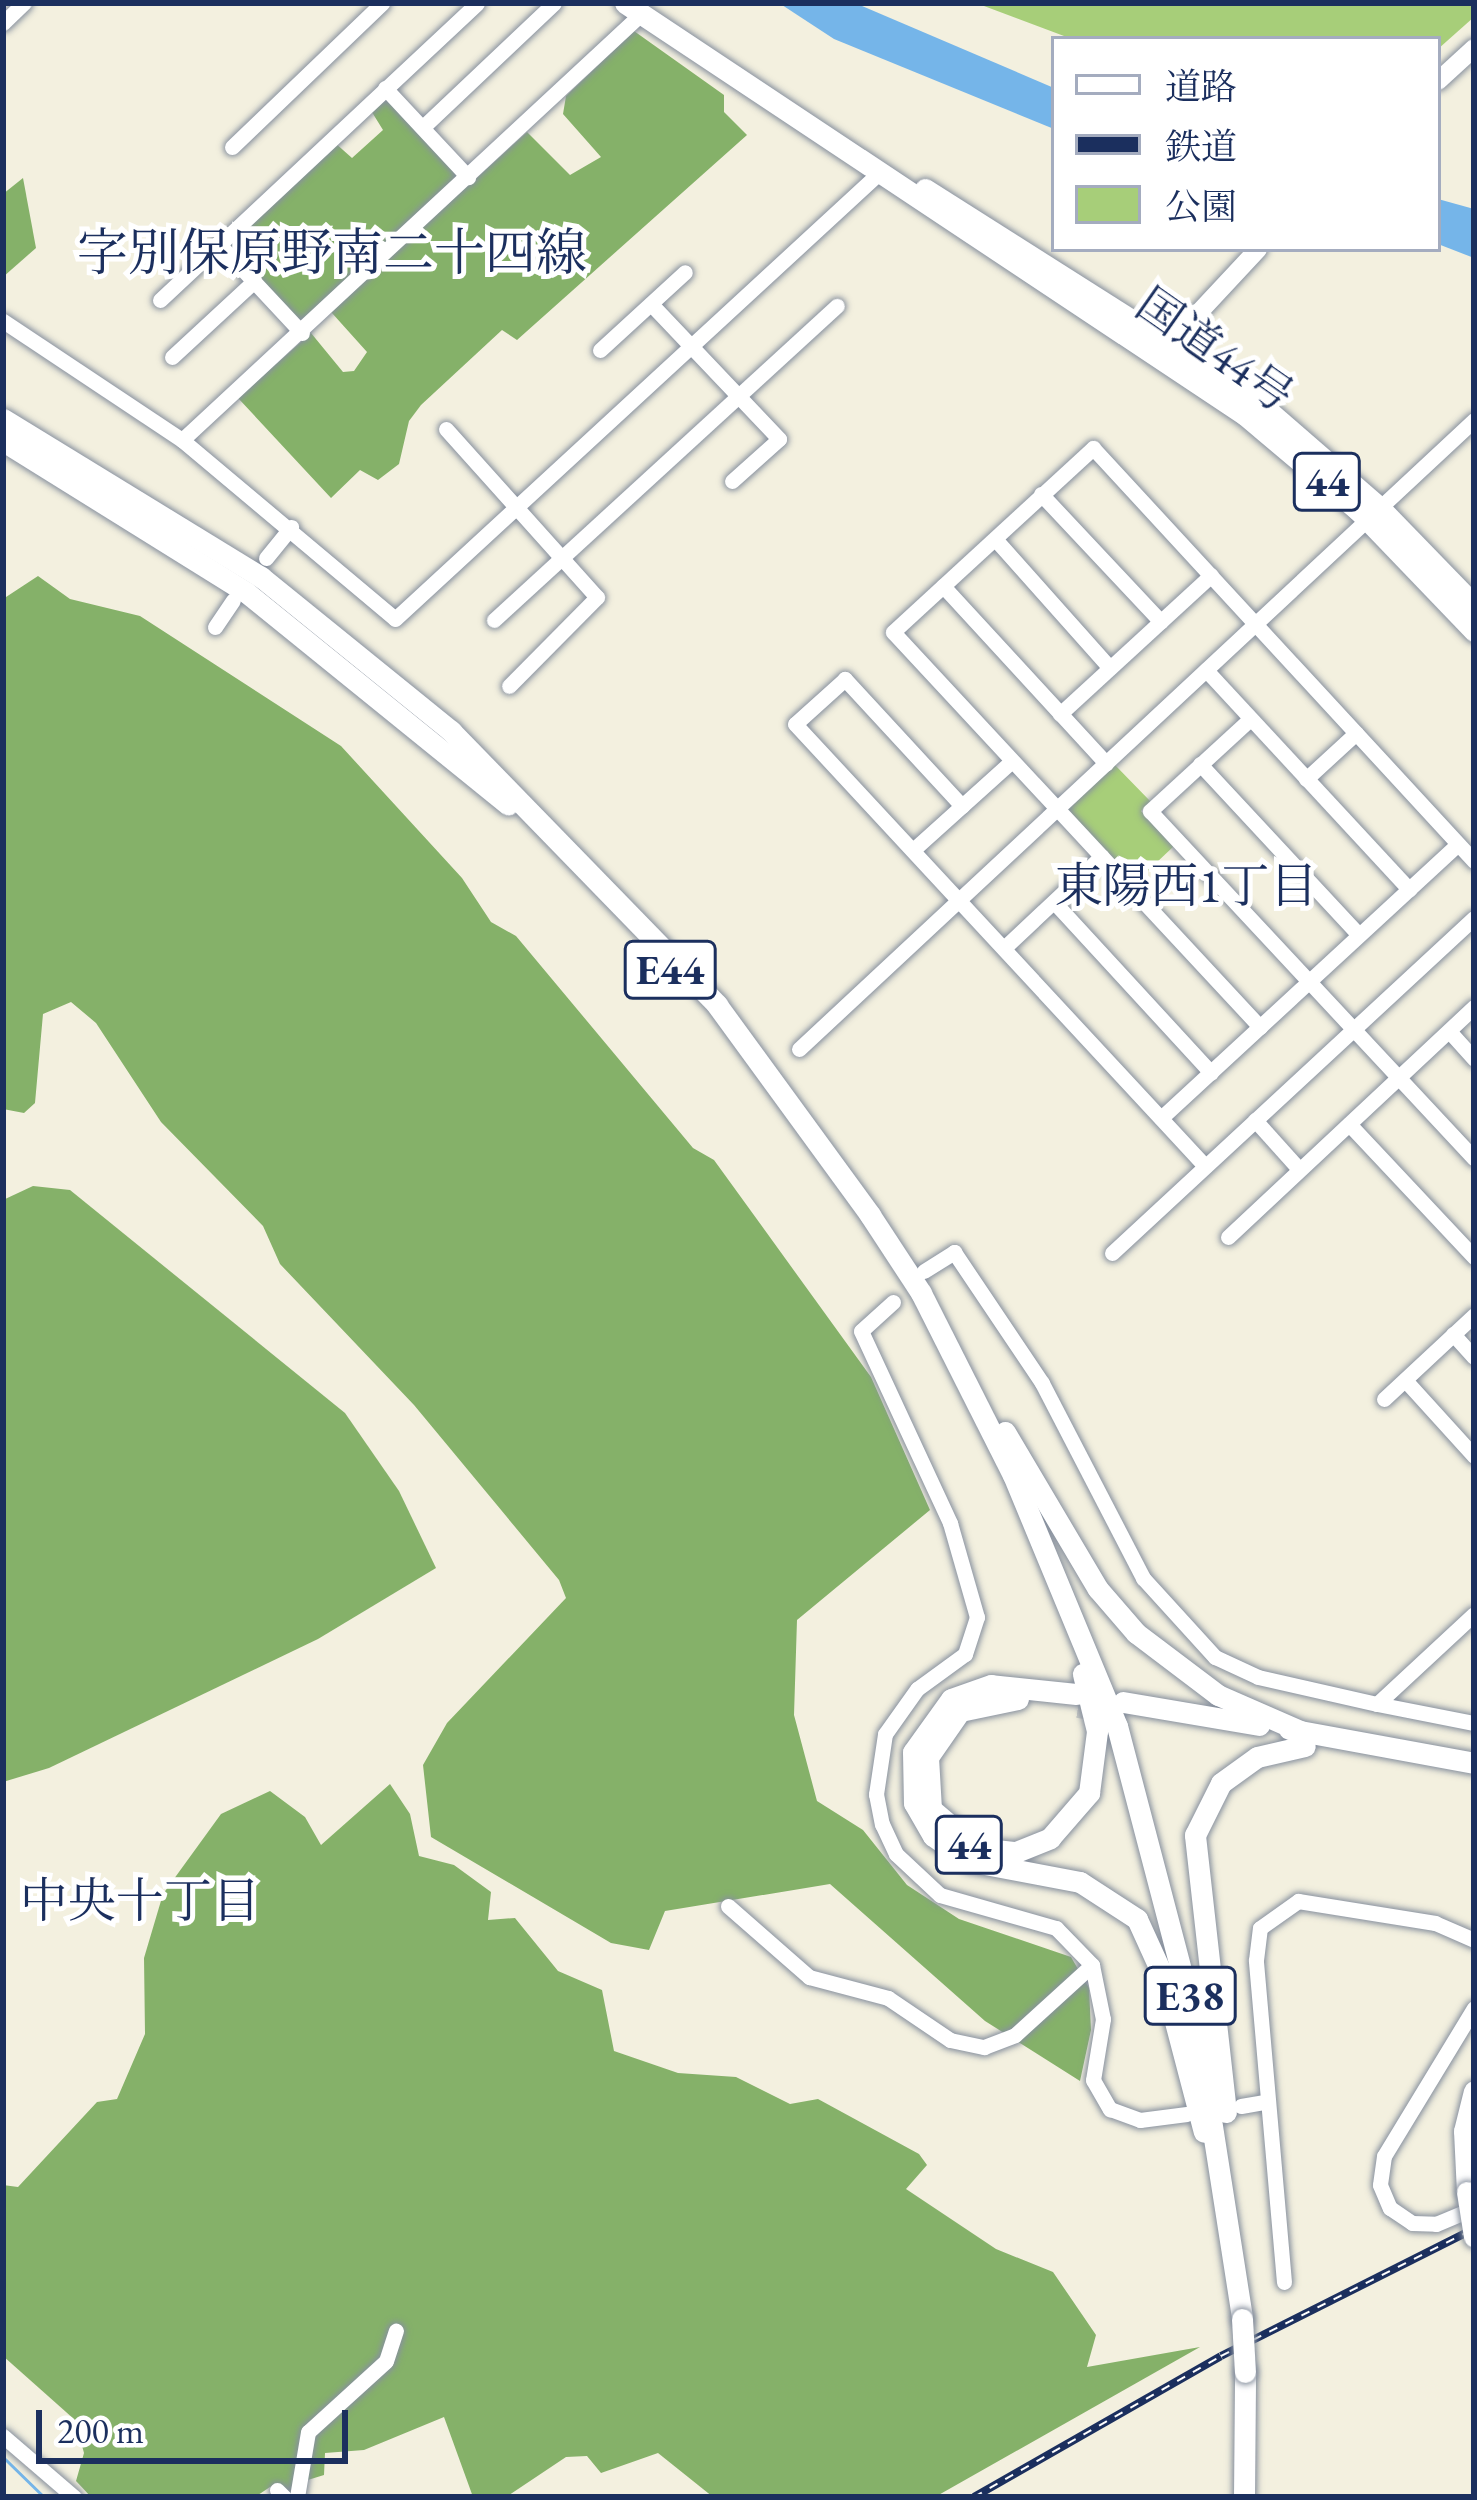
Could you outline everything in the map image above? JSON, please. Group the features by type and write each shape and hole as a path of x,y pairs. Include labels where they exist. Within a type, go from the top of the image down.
{"highway":[{"name":"国道44号","path":"633,8 880,172 913,182 1166,348 1250,394 1474,605"},
{"name":"E44","path":"3,419 260,577 355,648 533,808 766,1067 908,1273 964,1372 1102,1705"},
{"name":"E44","path":"3,441 142,523 344,664 523,818 710,1013 813,1146 912,1298 1004,1478 1102,1705"},
{"name":"国道44号","path":"1374,514 1474,631"},
{"path":"964,1372 1126,1623 1218,1695 1303,1738 1474,1774"},
{"name":"44","path":"1078,1657 1097,1753 1089,1793 1066,1826 1034,1846 997,1852 944,1826 932,1809 926,1772 948,1720 992,1699 1102,1705 1303,1738"},
{"path":"1102,1705 991,1684 951,1699 913,1752 914,1803 933,1836 969,1861 1080,1882 1137,1919 1163,1976 1216,2179"},
{"name":"E38","path":"1102,1705 1170,1948 1216,2179 1236,2322 1239,2497"},
{"name":"E38","path":"1102,1705 1179,1946 1238,2272 1236,2322"},
{"path":"1238,2272 1195,1835 1221,1783 1257,1757 1303,1738 1474,1763"},
{"path":"1474,2091 1464,2131 1474,2236"},
{"path":"1472,2196 1474,2124"}],"main road":[{"path":"1441,78 1474,48"},
{"path":"1166,348 1255,252"}],"street":[{"path":"3,23 24,3"},
{"path":"232,147 382,3"},
{"path":"160,299 477,3"},
{"path":"423,127 554,3"},
{"path":"182,440 468,177 633,8"},
{"path":"386,88 468,177"},
{"path":"3,321 182,440 395,619 880,172"},
{"path":"218,242 302,333"},
{"path":"600,350 685,272"},
{"path":"172,357 254,281"},
{"path":"651,304 779,439 732,481"},
{"path":"494,620 837,306"},
{"path":"799,1049 1474,420"},
{"path":"446,429 597,597 593,607 509,686"},
{"path":"1260,1027 893,632 1093,448 1474,861"},
{"path":"1041,494 1161,622"},
{"path":"266,558 291,527"},
{"path":"996,540 1110,668"},
{"path":"1060,714 1211,575"},
{"path":"943,586 1106,763"},
{"path":"214,627 233,600"},
{"path":"1206,670 1409,889"},
{"path":"962,806 844,679 795,724 1205,1166"},
{"path":"1250,719 1150,811 1474,1159"},
{"path":"1306,779 1356,733"},
{"path":"913,850 1012,760"},
{"path":"1200,764 1359,935"},
{"path":"1161,1118 1459,844"},
{"path":"1004,947 1102,856"},
{"path":"1054,902 1211,1073"},
{"path":"1112,1253 1474,918"},
{"path":"1228,1237 1474,1007"},
{"path":"1449,1031 1474,1059"},
{"path":"1255,1120 1299,1169"},
{"path":"1349,1124 1474,1257"},
{"path":"924,1271 954,1252 1042,1383 1113,1526 1179,1624 1215,1657 1258,1676 1474,1723"},
{"path":"892,1302 861,1331 950,1523 977,1617 965,1654 917,1689 885,1733 876,1794 882,1824 896,1855 940,1894 1037,1920 1074,1942 1092,1965 1103,1995 1093,2080 1101,2098 1140,2120 1187,2114"},
{"path":"1384,1399 1474,1316"},
{"path":"1453,1334 1474,1357"},
{"path":"1405,1380 1474,1456"},
{"path":"1378,1704 1474,1614"},
{"path":"1284,2282 1256,1960 1270,1916 1298,1900 1435,1923 1474,1940"},
{"path":"728,1906 809,1978 888,1998 950,2041 984,2047 1015,2035 1092,1965"},
{"path":"1472,2196 1436,2224 1412,2223 1390,2207 1380,2185 1384,2156 1474,2008"},
{"path":"1241,2106 1268,2101"},
{"path":"296,2497 308,2432 386,2361 396,2331"},
{"path":"3,2436 74,2497"}],"green space":[{"path":"976,3 1474,3 1474,17 1441,46 1441,36 1064,36"},
{"path":"634,31 724,95 724,112 747,135 517,340 502,330 421,405 409,421 399,464 378,480 360,470 331,498 238,398 311,333 343,372 354,371 367,352 323,303 300,321 229,244 334,142 352,158 383,130 370,109 385,97 469,185 527,132 570,175 601,157 563,114 566,96"},
{"path":"23,178 36,248 3,277 3,194"},
{"path":"38,576 70,599 140,616 341,746 462,878 491,922 516,936 693,1148 714,1160 871,1377 930,1510 797,1620 794,1715 817,1801 863,1830 907,1885 959,1919 1071,1957 1089,1988 1091,2030 1080,2081 985,2021 830,1884 665,1911 649,1950 611,1943 431,1837 423,1765 447,1723 566,1598 559,1580 414,1405 280,1264 263,1226 161,1122 96,1023 71,1002 43,1014 35,1103 24,1113 3,1109 3,599"},
{"path":"1115,765 1151,802 1141,811 1174,846 1136,882 1068,810"},
{"path":"33,1186 70,1190 345,1413 399,1491 436,1568 318,1639 49,1768 3,1782 3,1200"},
{"path":"390,1784 410,1814 419,1856 454,1865 491,1892 488,1920 515,1918 558,1971 602,1990 614,2051 678,2073 736,2077 790,2104 818,2099 919,2154 927,2165 906,2189 996,2249 1053,2272 1096,2335 1087,2367 1200,2347 935,2497 713,2497 658,2453 601,2473 587,2456 566,2457 506,2497 473,2497 444,2417 364,2450 325,2453 324,2475 298,2483 290,2497 276,2483 255,2497 91,2497 76,2481 84,2453 75,2420 3,2356 3,2185 18,2187 97,2102 117,2099 145,2034 144,1958 163,1894 221,1814 270,1791 305,1817 321,1845"}],"water":[{"path":"779,3 855,3 1051,87 1051,128 834,39"},
{"path":"1441,200 1474,209 1474,258 1441,245"}],"waterway":[{"path":"5,2459 44,2497"}],"tunnel":[{"path":"1078,1707 1126,1715"}],"railway":[{"path":"974,2497 1221,2356 1474,2229"}],"district":[{"name":"字別保原野南二十四線","path":"332,252"},
{"name":"東陽西1丁目","path":"1186,886"},
{"name":"中央十丁目","path":"140,1901"}]}
